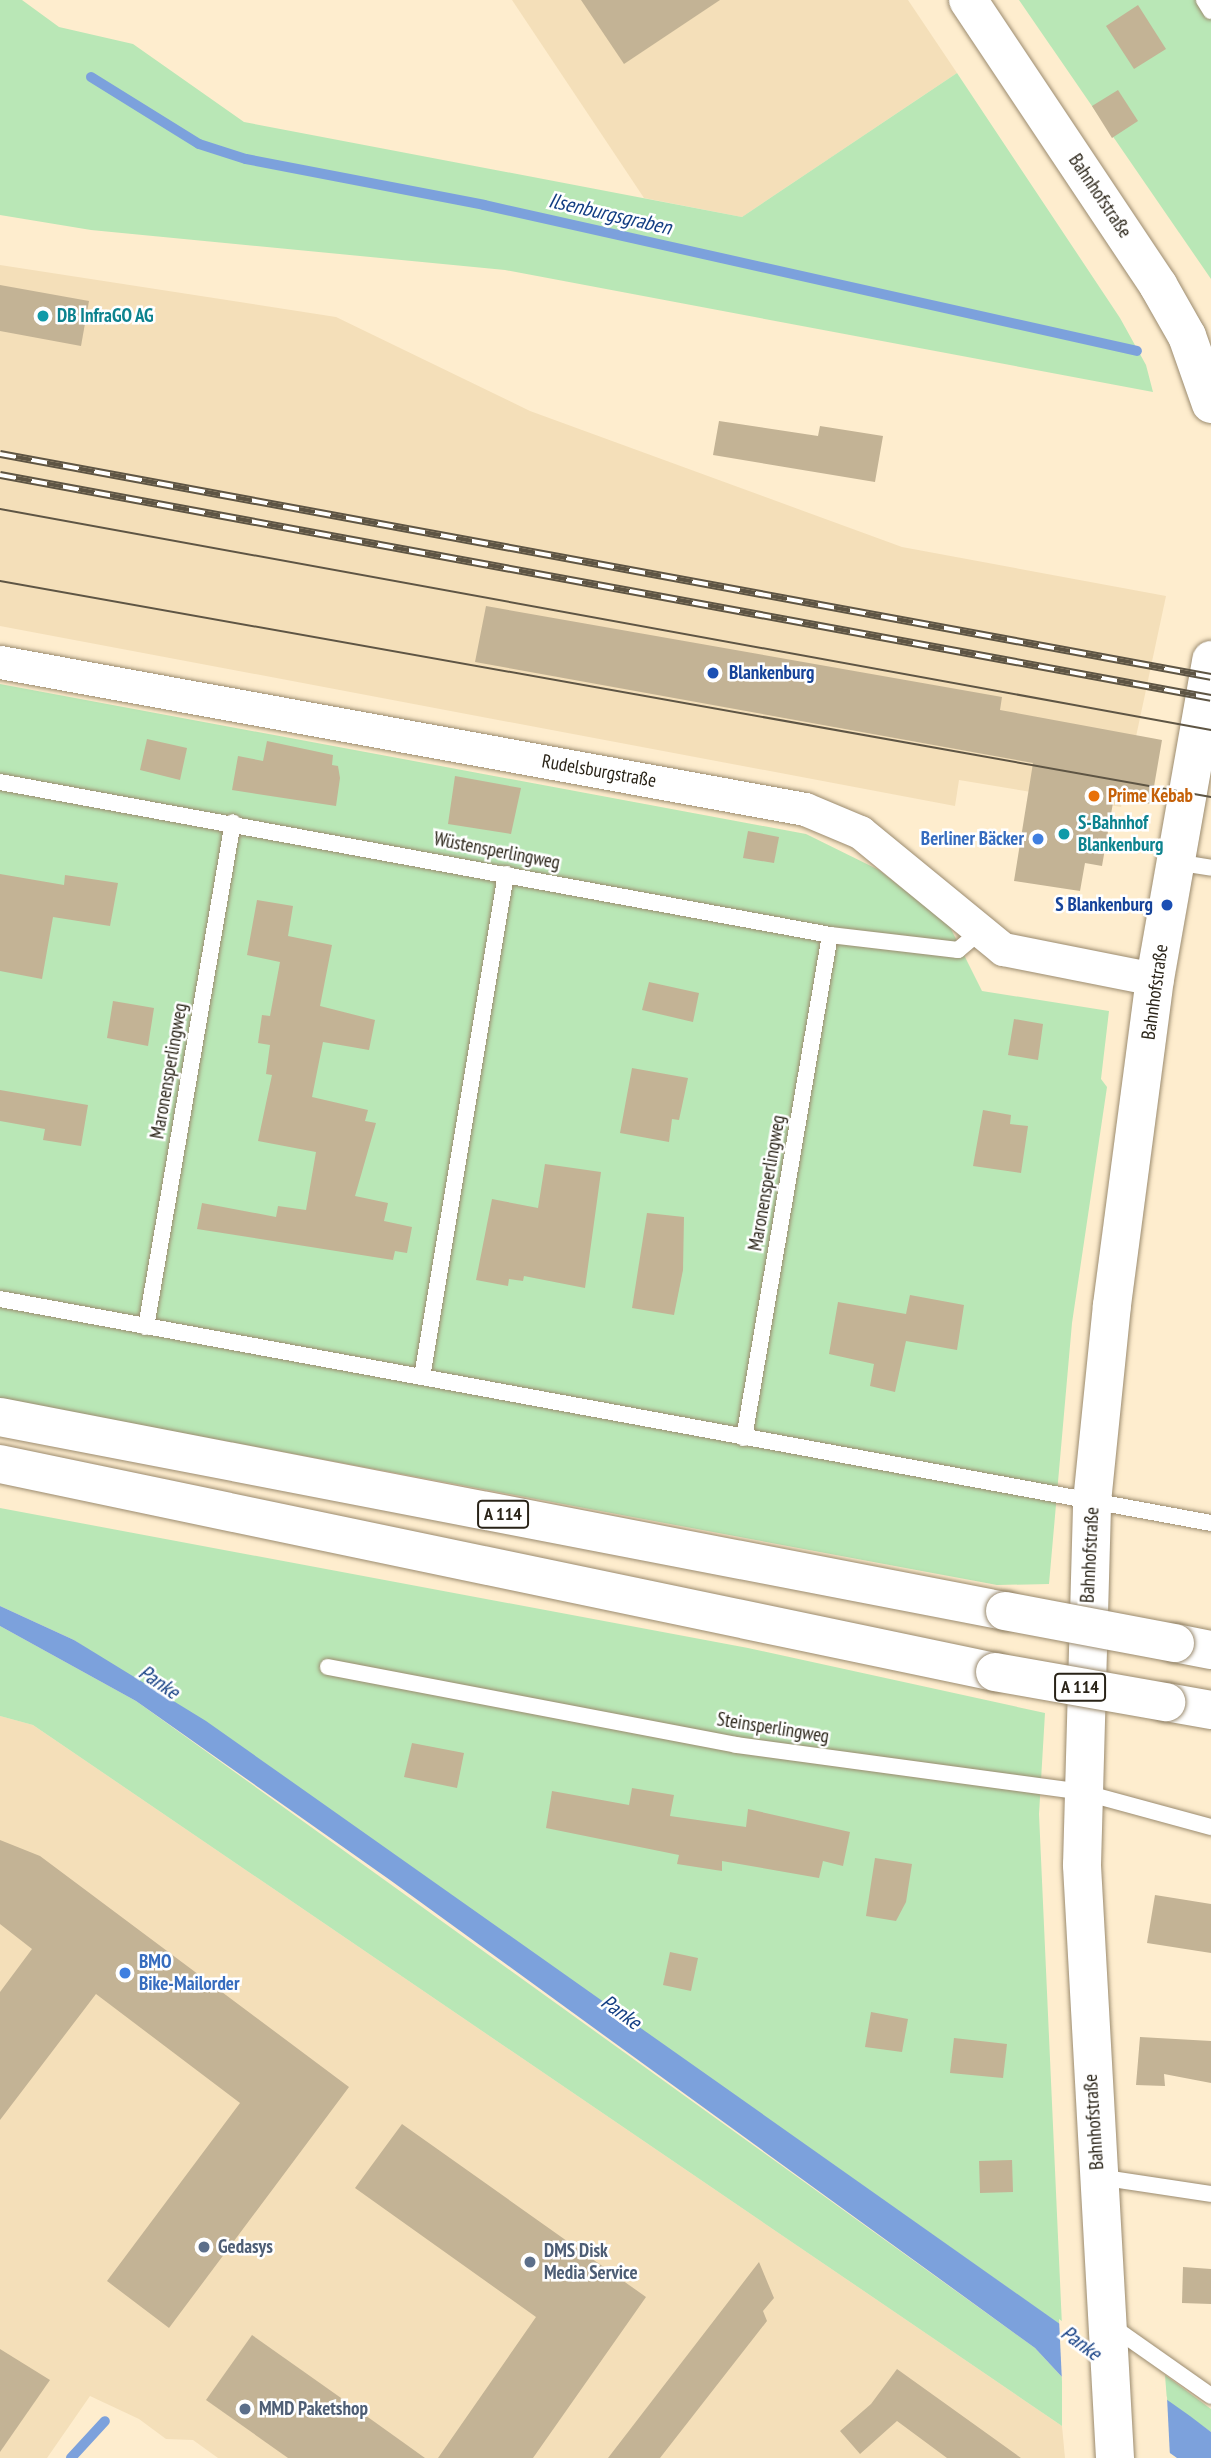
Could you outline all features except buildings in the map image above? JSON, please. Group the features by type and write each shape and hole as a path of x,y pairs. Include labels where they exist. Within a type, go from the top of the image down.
{"main road":[{"name":"Bahnhofstraße","path":"968,0 1158,285 1186,336 1211,404"},
{"name":"Bahnhofstraße","path":"1114,2449 1086,1984 1082,1792 1092,1502 1155,979 1193,865 1211,660"},
{"name":"A 114","path":"0,1417 1193,1647"},
{"name":"A 114","path":"0,1464 995,1672 1211,1710"}],"street":[{"name":"Rudelsburgstraße","path":"0,662 805,809 860,832 1003,948 1155,979"}],"lane":[{"path":"1204,0 1211,11"},
{"name":"Wüstensperlingweg","path":"0,782 233,822 830,936 958,950 981,931"},
{"name":"Maronensperlingweg","path":"146,1327 233,822"},
{"path":"422,1377 506,874"},
{"name":"Maronensperlingweg","path":"744,1438 830,936"},
{"path":"0,1299 1211,1523"},
{"name":"Steinsperlingweg","path":"328,1667 736,1745 1082,1792 1211,1827"},
{"path":"1098,2176 1211,2194"},
{"path":"1107,2329 1211,2396"}],"shaded area":[{"path":"512,0 908,0 957,73 742,217 644,198"},
{"path":"0,265 336,317 530,411 902,547 1166,596 1121,807 959,780 955,806 0,626"},
{"path":"0,1716 33,1725 1062,2426 1065,2458 218,2458 193,2440 166,2439 139,2419 90,2396 47,2458 0,2458"}],"green space":[{"path":"0,0 22,0 59,27 133,44 244,122 742,217 957,73 1120,318 1146,365 1153,392 505,270 91,230 0,215"},
{"path":"1019,0 1211,0 1211,279"},
{"path":"0,684 806,834 879,870 949,925 982,991 1109,1011 1101,1079 1107,1087 1072,1323 1049,1584 997,1585 0,1399"},
{"path":"0,1508 748,1648 1045,1713 1039,1814 1062,2326 404,1863 74,1640 0,1606"},
{"path":"0,1626 136,1701 1035,2348 1062,2377 1062,2426 33,1725 0,1716"},
{"path":"1165,2375 1211,2409 1211,2432 1167,2401"}],"water":[{"name":"Panke","path":"0,1606 74,1640 206,1721 1190,2416 1211,2432 1211,2458 1177,2458 1062,2377 1035,2348 390,1880 136,1701 0,1626"}],"pier":[{"path":"1059,2319 1167,2397 1170,2457 1062,2382"}],"waterway":[{"name":"Ilsenburgsgraben","path":"91,77 199,144 246,159 484,205 1137,351"},
{"path":"71,2458 105,2421"}],"tram line":[{"path":"0,509 1211,730"},
{"path":"0,581 1211,797"}],"railway":[{"path":"0,454 1211,677"},
{"path":"0,475 1211,698"}],"place":[{"name":"DB InfraGO AG","path":"43,316"},
{"name":"Blankenburg","path":"713,673"},
{"name":"Prime Kebab","path":"1094,796"},
{"name":"S-Bahnhof Blankenburg","path":"1064,834"},
{"name":"Berliner Bäcker","path":"1038,839"},
{"name":"S Blankenburg","path":"1167,905"},
{"name":"BMO Bike-Mailorder","path":"125,1973"},
{"name":"Gedasys","path":"204,2247"},
{"name":"DMS Disk Media Service","path":"530,2262"},
{"name":"MMD Paketshop","path":"245,2409"}]}
